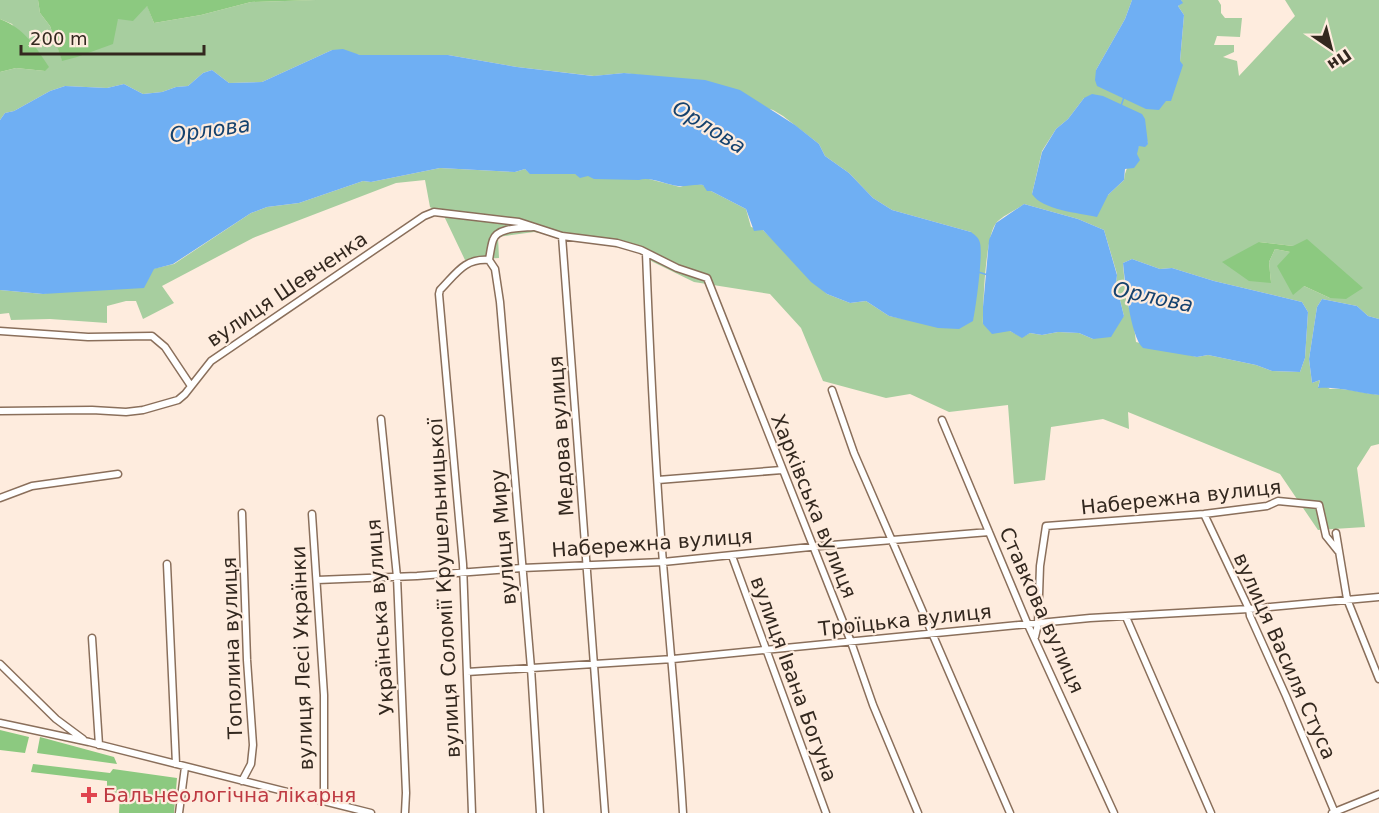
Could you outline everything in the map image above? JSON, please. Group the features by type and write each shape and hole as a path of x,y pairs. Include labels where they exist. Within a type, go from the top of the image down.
{"street":[{"name":"вулиця Шевченка","path":"0,411 126,412 178,400 211,361 424,216 434,212 444,212 537,226"},
{"path":"489,260 493,238 497,234 537,226 562,236 617,243 646,253 663,562 673,659 683,813"},
{"name":"Медова вулиця","path":"562,236 605,813"},
{"name":"Харківська вулиця","path":"646,253 677,268 707,278 873,705 918,813"},
{"name":"вулиця Соломії Крушельницької","path":"472,813 464,574 450,407 438,303 440,290 466,264 475,260 489,260"},
{"name":"вулиця Миру","path":"489,260 495,269 500,302 531,668 540,813"},
{"path":"0,331 88,337 152,336 165,347 191,386"},
{"path":"832,390 854,453 1010,813"},
{"name":"Українська вулиця","path":"381,419 397,577 405,813"},
{"name":"Ставкова вулиця","path":"942,420 1028,625 1114,813"},
{"path":"658,480 782,470"},
{"path":"0,498 32,486 118,474"},
{"name":"Набережна вулиця","path":"1038,624 1040,566 1046,526 1204,514 1267,506 1278,501 1319,505 1326,536 1338,551"},
{"name":"Тополина вулиця","path":"242,513 253,745 251,764 242,781"},
{"name":"вулиця Лесі Українки","path":"312,514 324,695 324,801"},
{"name":"вулиця Василя Стуса","path":"1204,514 1249,609 1333,813"},
{"name":"Набережна вулиця","path":"317,580 663,562 812,546 989,532"},
{"path":"1336,533 1347,599 1379,679"},
{"name":"вулиця Івана Богуна","path":"732,556 826,813"},
{"path":"167,564 176,764"},
{"name":"Троїцька вулиця","path":"467,672 673,659 1038,624 1379,597"},
{"path":"1126,617 1211,813"},
{"path":"1035,637 1038,624"},
{"path":"92,638 99,745"},
{"path":"0,664 56,719 89,742"},
{"path":"0,723 89,742 324,801 333,807 371,813"},
{"path":"179,813 185,767"},
{"path":"1333,813 1379,794"}],"green space":[{"path":"0,0 38,0 40,13 50,26 62,60 118,19 147,5 154,23 201,15 251,2 316,0 1132,0 1125,19 1096,70 1180,61 1184,15 1178,6 1182,3 1181,0 1218,0 1221,13 1225,18 1242,18 1240,37 1217,36 1214,45 1234,45 1234,52 1223,57 1237,61 1239,76 1295,16 1285,0 1379,0 1379,319 1368,316 1357,306 1322,299 1317,307 1309,359 1312,383 1320,380 1318,387 1379,395 1379,444 1371,446 1357,468 1365,527 1318,530 1280,474 1128,412 1129,429 1103,419 1051,427 1045,480 1014,484 1008,405 949,412 910,394 886,398 823,381 801,328 770,294 694,282 636,251 534,232 498,237 499,258 465,260 444,216 430,207 425,180 396,183 253,238 162,286 174,303 143,319 136,301 126,301 107,306 107,323 50,319 11,320 9,313 0,314 0,290 43,294 174,264 251,213 267,207 299,203 363,181 371,182 440,168 515,172 525,169 531,174 645,178 680,187 692,183 703,185 746,209 751,227 763,230 827,294 850,303 866,301 889,316 909,320 971,232 892,210 873,198 849,173 825,156 819,144 773,110 655,77 624,73 594,76 517,67 448,55 360,55 332,50 262,82 229,83 212,70 203,73 188,86 162,92 143,94 124,84 107,88 65,86 50,91 14,111 5,113 0,120 0,72 16,68 45,71 12,24 0,19","holes":["1084,98 1145,134 1148,144 1139,145 1126,170 1124,180 1108,195 1032,194 1042,151 1056,129 1068,119","1024,204 1078,219 1104,230 1117,274 1116,284 1124,316 1093,339 1079,333 1058,332 1042,335 1030,333 1022,337 1010,331 983,324 990,240 993,229 1000,219","1259,242 1293,246 1330,298 1304,286 1290,252 1275,249 1269,262 1271,283","1132,259 1160,269 1172,268 1214,281 1302,302 1308,312 1305,358 1300,372 1272,371 1256,365 1208,355 1197,357 1136,342 1133,319 1126,300 1123,263"]},
{"path":"38,0 316,0 251,2 201,15 154,23 147,6 133,21 118,19 113,44 62,61 50,26 40,13"},
{"path":"0,19 9,23 29,39 49,67 45,71 16,68 0,72"},
{"path":"1307,239 1363,288 1346,299 1330,298 1304,286 1293,295 1277,266 1290,252 1275,249 1269,262 1271,283 1249,281 1222,262 1259,242 1293,246"},
{"path":"0,730 29,737 25,753 0,750"},
{"path":"40,737 114,757 117,764 37,753"},
{"path":"33,764 110,773 113,769 177,778 174,813 119,813 120,794 107,790 107,781 31,772"}],"water":[{"path":"1132,0 1181,0 1183,3 1178,6 1184,15 1180,61 1183,65 1171,101 1166,101 1159,110 1146,109 1097,86 1095,80 1096,70 1125,19"},
{"path":"343,49 360,55 448,55 517,67 593,76 624,73 705,80 740,90 795,125 819,144 825,156 849,173 873,198 892,210 971,232 977,237 980,243 981,258 973,321 959,329 938,328 889,316 866,301 850,303 827,294 811,282 763,230 754,231 746,209 707,191 703,185 678,186 648,179 594,179 588,176 580,178 575,174 530,174 525,169 515,172 440,168 371,182 363,181 299,203 267,207 251,213 173,264 154,269 144,288 43,294 0,290 0,120 5,113 14,111 50,91 65,86 107,88 124,84 143,94 162,92 188,86 203,73 212,70 229,83 262,82 332,50"},
{"path":"1092,94 1103,96 1142,114 1145,119 1148,144 1145,147 1139,146 1137,154 1140,160 1134,168 1125,169 1124,180 1108,195 1097,217 1052,207 1044,204 1032,194 1042,152 1056,129 1068,119 1084,98"},
{"path":"1024,204 1078,219 1104,230 1117,275 1116,284 1124,316 1111,337 1093,339 1079,333 1058,332 1042,335 1030,333 1022,338 1010,331 992,334 983,324 989,240 996,223"},
{"path":"1132,259 1160,269 1172,268 1214,281 1302,302 1308,312 1305,358 1300,372 1272,371 1256,365 1208,355 1197,357 1143,348 1138,342 1131,321 1125,283 1123,263"},
{"path":"1322,299 1357,306 1368,316 1379,319 1379,395 1318,388 1320,380 1312,383 1309,359 1317,307"}],"waterway":[{"path":"1121,106 1124,97"},
{"name":"Орлова","path":"978,272 988,275"}],"place":[{"name":"Бальнеологічна лікарня","path":"89,795"}]}
